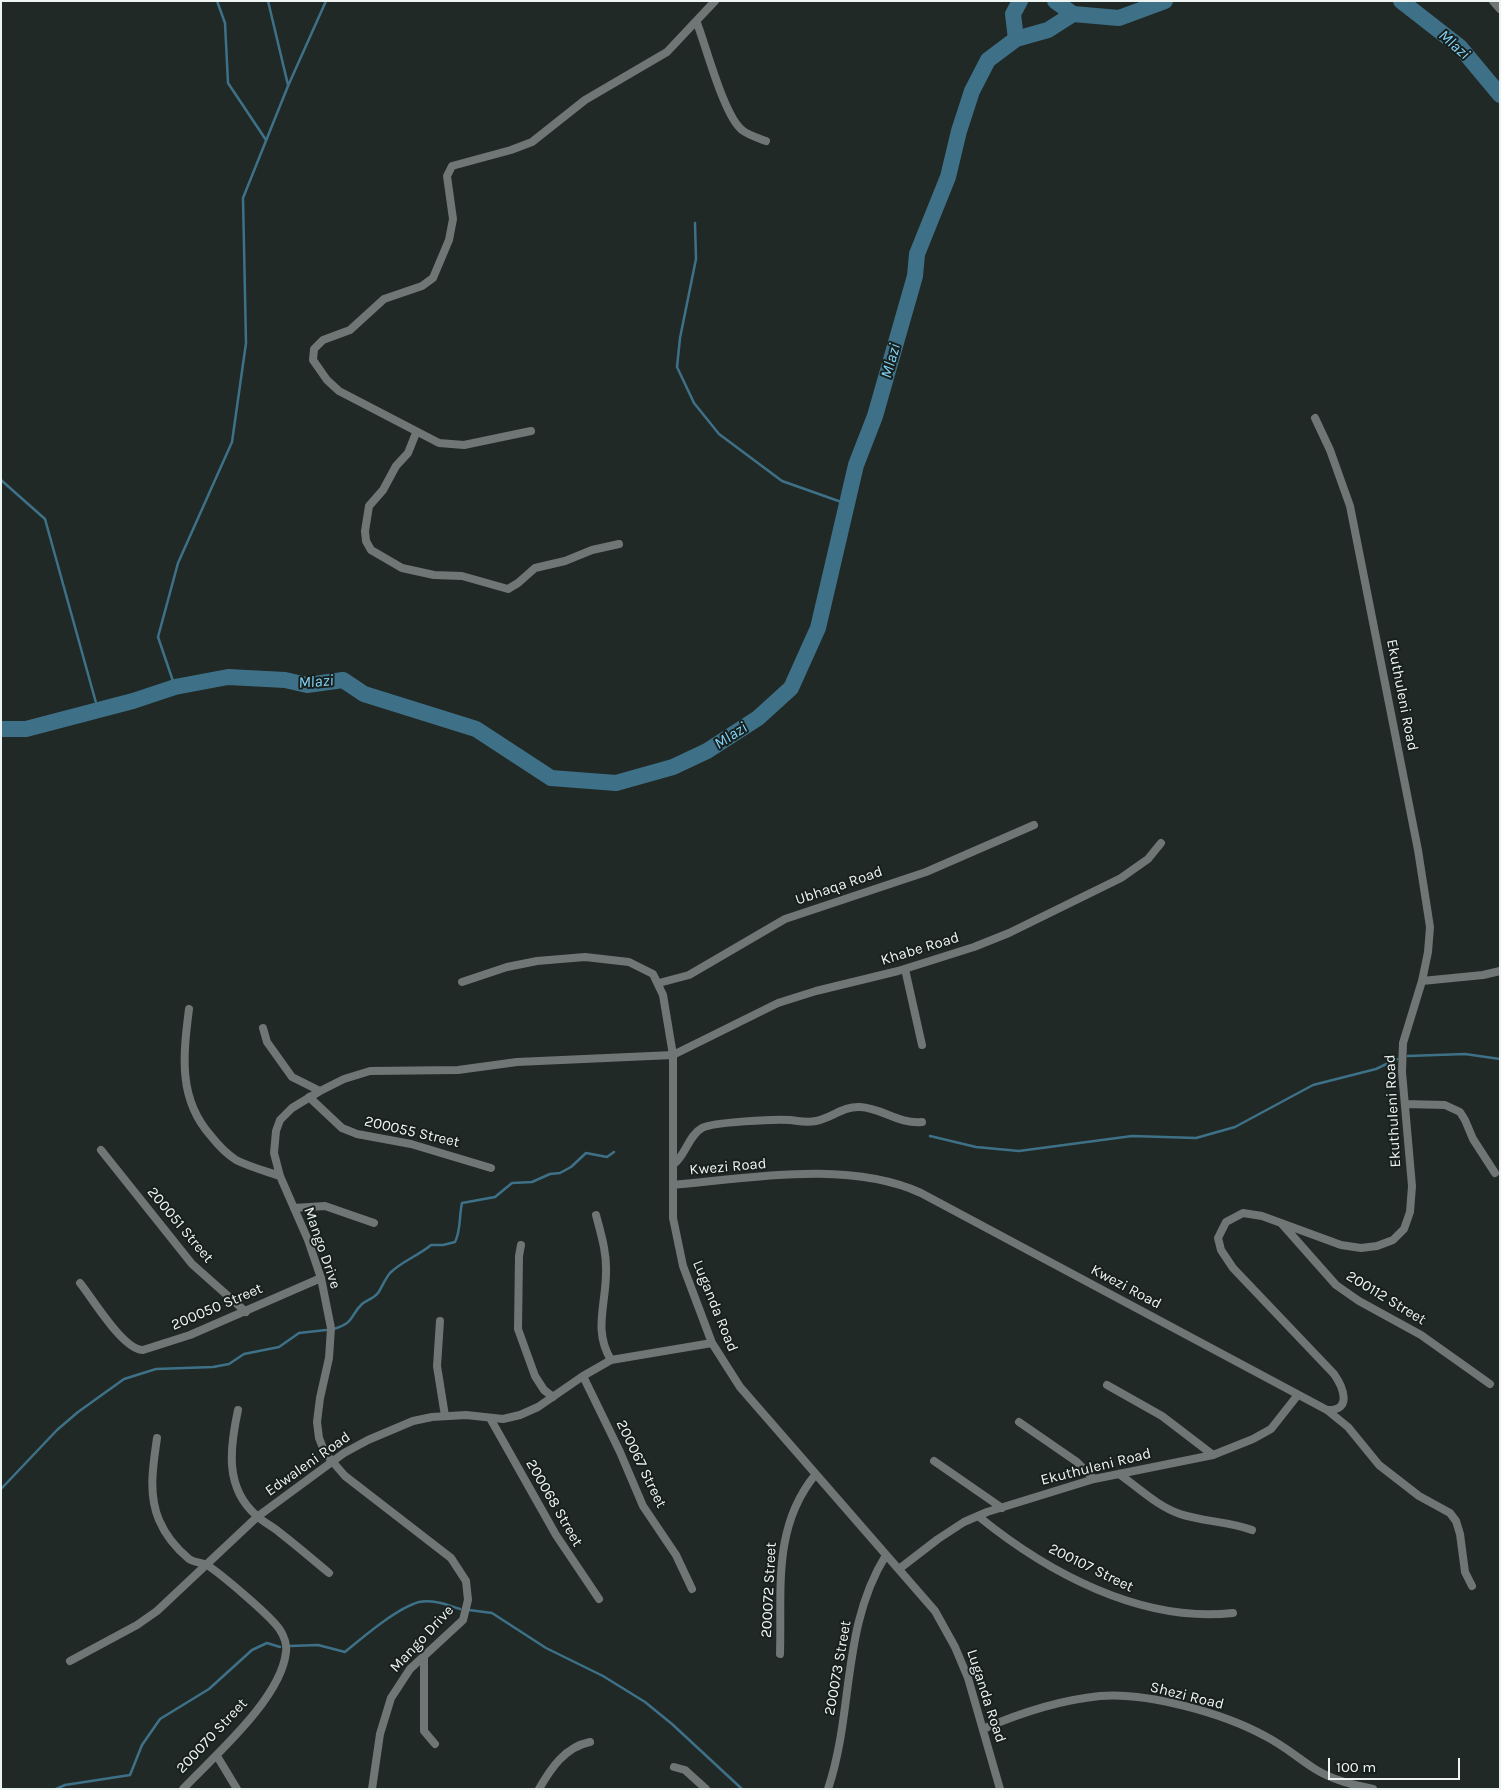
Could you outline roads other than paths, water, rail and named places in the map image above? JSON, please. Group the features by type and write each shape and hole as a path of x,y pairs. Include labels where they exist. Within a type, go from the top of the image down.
{"street":[{"path":"531,431 451,445 439,443 416,433 333,386 317,367 313,355 314,349 323,340 350,330 384,299 422,286 432,278 449,240 453,219 447,176 448,169 457,163 494,156 532,142 585,100 667,52 697,23 715,1"},
{"path":"1494,1 1500,9"},
{"path":"697,23 718,85 735,122 743,131 766,141"},
{"name":"Ekuthuleni Road","path":"1316,418 1330,450 1350,506 1418,850 1430,927 1428,952 1422,981 1403,1044 1402,1072 1412,1186 1410,1212 1404,1228 1393,1240 1377,1246 1361,1248 1341,1245 1262,1216 1243,1213 1234,1216 1221,1229 1218,1238 1221,1250 1234,1268 1334,1374 1341,1385 1344,1392 1342,1404 1338,1408 1327,1410"},
{"path":"416,433 408,453 396,466 383,490 370,506 365,531 366,541 371,550 386,560 417,572 462,576 508,588 518,583 535,568 565,561 592,550 619,544"},
{"name":"Ubhaqa Road","path":"658,983 690,974 785,919 926,872 1034,825"},
{"name":"Khabe Road","path":"673,1055 778,1003 816,991 905,969 974,947 1046,916 1137,867 1155,852 1161,843"},
{"path":"462,982 515,966 585,957 629,962 653,974 658,983"},
{"path":"905,969 922,1046"},
{"path":"1422,981 1483,975 1500,971"},
{"name":"Luganda Road","path":"658,983 673,1055 673,1218 683,1266 712,1343 740,1388 935,1611 955,1647 976,1704 1000,1789"},
{"path":"189,1009 183,1072 186,1093 194,1112 206,1131 235,1159 280,1176"},
{"path":"263,1028 266,1042 292,1078 320,1091"},
{"name":"Mango Drive","path":"372,1789 380,1734 391,1698 401,1680 463,1620 468,1600 466,1581 451,1558 345,1476 331,1462 319,1438 317,1422 331,1343 331,1328 320,1278 280,1176 274,1154 276,1131 280,1120 309,1097 320,1091 344,1079 370,1071 458,1070 518,1062 673,1055"},
{"name":"200055 Street","path":"309,1097 342,1128 357,1134 411,1144 491,1168"},
{"path":"1405,1104 1445,1105 1460,1112 1466,1120 1472,1138 1495,1172"},
{"path":"674,1164 682,1158 695,1133 702,1128 712,1125 762,1120 818,1121 837,1111 861,1106 901,1120 922,1122"},
{"name":"200051 Street","path":"101,1150 192,1264 246,1312"},
{"name":"Kwezi Road","path":"673,1185 758,1177 832,1174 868,1176 903,1185 1010,1239 1297,1396 1327,1410 1348,1427 1379,1465 1419,1496 1450,1513 1456,1521 1460,1534 1465,1572 1472,1586"},
{"path":"294,1208 325,1206 374,1223"},
{"path":"596,1215 606,1272 600,1326 603,1344 611,1360"},
{"name":"200112 Street","path":"1280,1222 1336,1285 1359,1301 1421,1335 1490,1384"},
{"path":"521,1245 519,1256 518,1329 540,1386 553,1397"},
{"name":"200050 Street","path":"80,1283 124,1340 136,1350 151,1348 246,1312 320,1278"},
{"path":"440,1321 437,1366 445,1416"},
{"name":"Edwaleni Road","path":"70,1661 137,1625 157,1610 257,1517 344,1452 412,1421 445,1416 466,1415 490,1418 520,1415 538,1407 583,1376 611,1360 712,1343"},
{"name":"200067 Street","path":"583,1376 620,1452 643,1506 676,1555 692,1589"},
{"path":"1107,1385 1162,1416 1213,1455"},
{"name":"Ekuthuleni Road","path":"900,1569 938,1539 978,1516 1094,1480 1213,1455 1253,1440 1271,1428 1297,1396"},
{"path":"238,1410 231,1442 234,1479 239,1494 257,1517 329,1573"},
{"name":"200068 Street","path":"490,1418 556,1535 599,1599"},
{"path":"1019,1422 1077,1462 1094,1480"},
{"name":"200070 Street","path":"157,1438 152,1485 153,1501 159,1521 178,1548 191,1560 205,1564 272,1620 281,1630 286,1651 277,1678 256,1712 217,1756 183,1789"},
{"path":"934,1461 1002,1508"},
{"path":"1119,1474 1167,1508 1194,1518 1226,1522 1252,1530"},
{"name":"200072 Street","path":"780,1654 784,1538 801,1495 815,1475"},
{"name":"200107 Street","path":"978,1516 1032,1554 1103,1592 1127,1602 1193,1614 1233,1613"},
{"name":"200073 Street","path":"828,1789 838,1746 853,1645 868,1591 886,1555"},
{"path":"424,1658 424,1731 436,1744"},
{"name":"Shezi Road","path":"983,1729 1004,1720 1066,1701 1102,1696 1137,1698 1190,1707 1238,1723 1264,1735 1317,1771 1354,1787 1373,1789"},
{"path":"538,1789 552,1768 571,1748 590,1742"},
{"path":"217,1756 237,1789"},
{"path":"674,1766 685,1770 706,1789"}],"waterway":[{"path":"217,1 225,23 228,83 266,140"},
{"path":"268,1 288,85"},
{"path":"175,687 158,637 178,563 232,442 246,343 243,198 288,86 326,1"},
{"name":"Mlazi","path":"1016,39 1013,14 1020,1"},
{"name":"Mlazi","path":"1055,1 1073,14"},
{"name":"Mlazi","path":"1,729 26,729 133,701 175,687 228,677 285,680 307,685 343,680 364,694 476,729 551,778 616,783 673,767 707,751 758,718 791,688 818,628 856,465 875,416 915,276 917,254 948,177 959,131 972,91 988,60 1016,39 1048,30 1073,14 1119,18 1165,1"},
{"name":"Mlazi","path":"1401,1 1460,47 1500,95"},
{"path":"695,223 696,259 680,338 677,367 694,403 719,434 782,481 847,504"},
{"path":"1,480 45,519 98,710"},
{"path":"1408,1056 1465,1054 1500,1059"},
{"path":"930,1136 976,1147 1019,1151 1132,1136 1196,1138 1235,1127 1313,1085 1376,1069 1397,1059"},
{"path":"334,1329 346,1324 362,1304 376,1295 390,1273 400,1265 431,1245 455,1242 462,1203 495,1197 512,1183 532,1182 550,1174 560,1173 571,1167 586,1153 607,1157 614,1152"},
{"path":"1,1489 57,1430 78,1412 124,1379 156,1369 213,1367 229,1364 244,1354 279,1347 299,1333 326,1330"},
{"path":"290,1646 318,1645 345,1652 380,1624 410,1605 429,1601 460,1609"},
{"path":"469,1610 492,1613 546,1648 603,1676 645,1702 672,1724 742,1789"},
{"path":"56,1789 65,1785 130,1775 142,1745 160,1719 209,1689 252,1650 267,1643 280,1647"}]}
